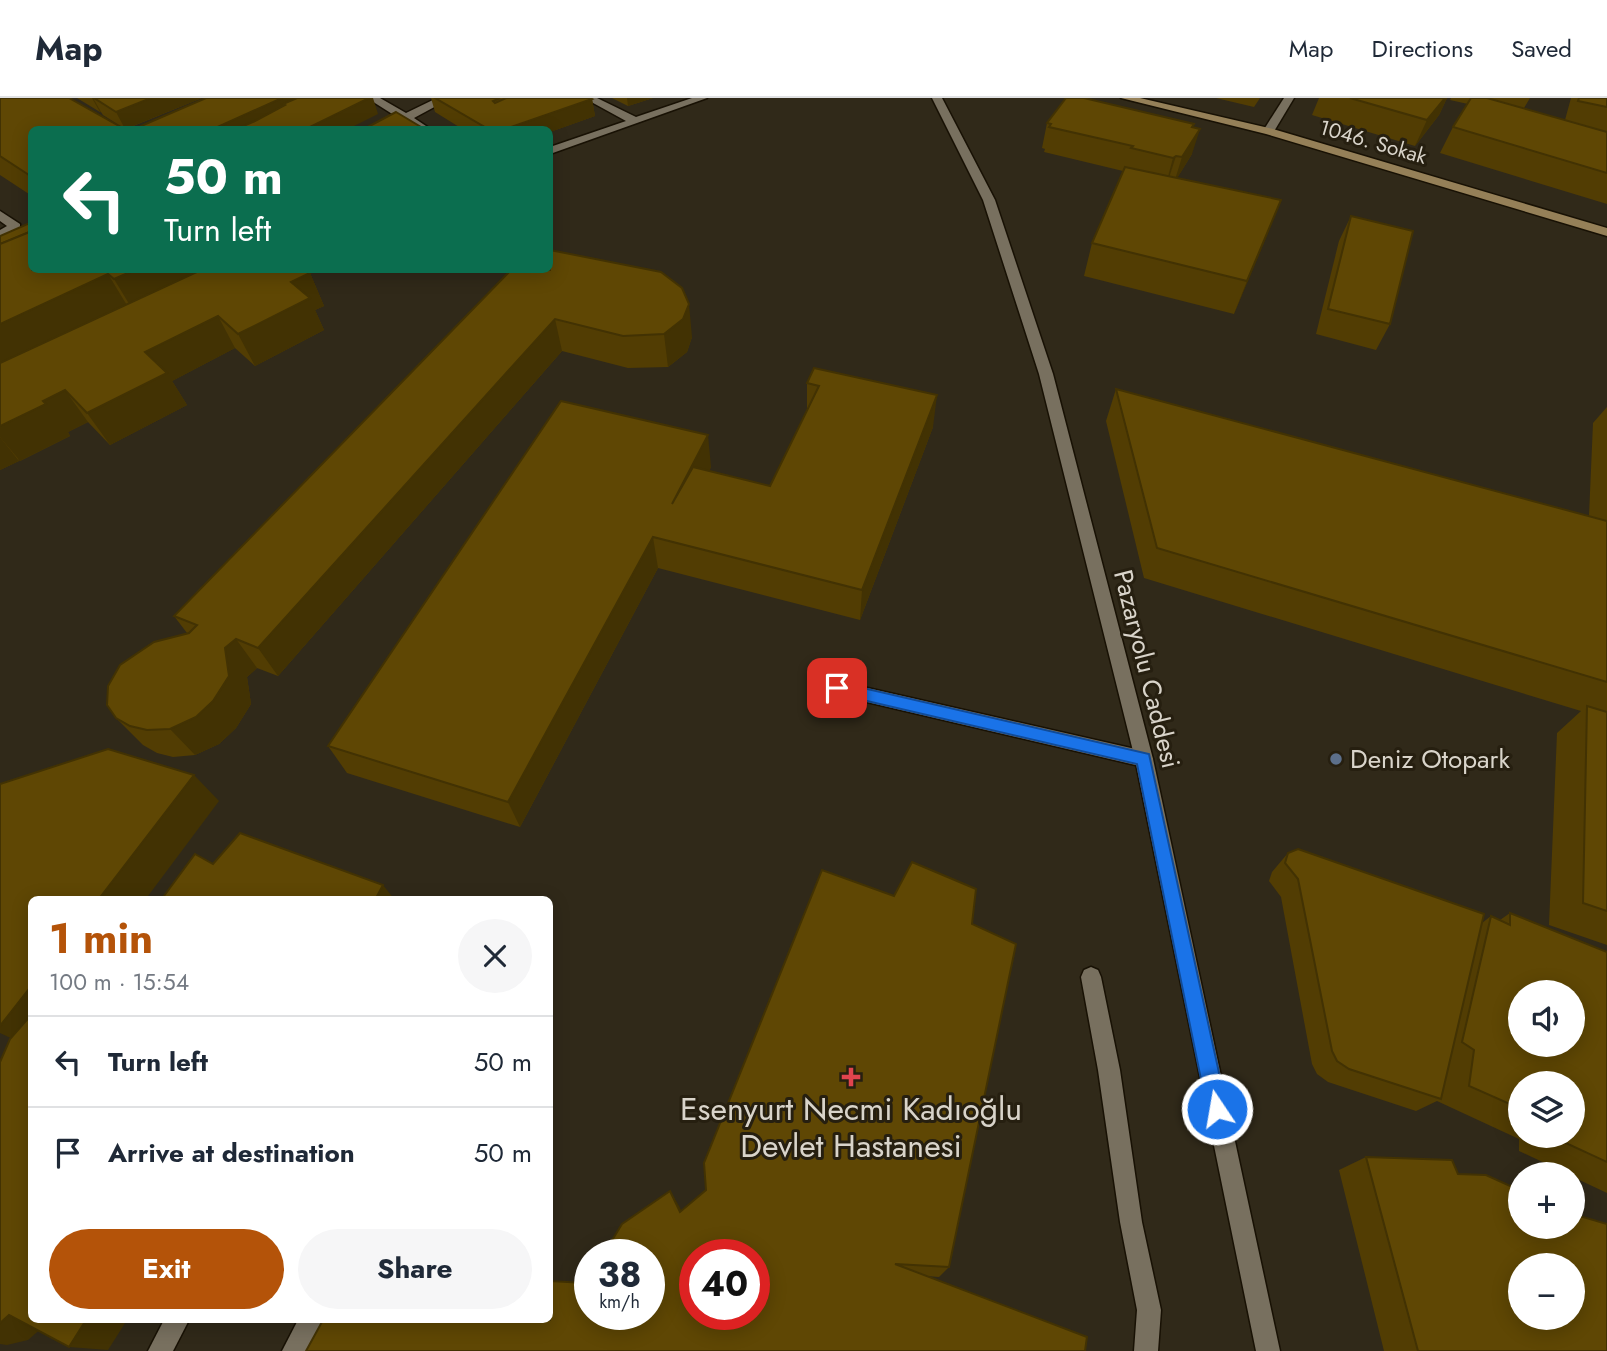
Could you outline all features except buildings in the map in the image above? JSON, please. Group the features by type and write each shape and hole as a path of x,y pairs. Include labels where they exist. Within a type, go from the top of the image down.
{"main road":[{"name":"1046. Sokak","path":"1126,98 1269,131 1607,232"}],"street":[{"path":"372,98 421,126"},
{"path":"387,126 446,98"},
{"path":"589,98 634,121"},
{"path":"553,150 702,98"},
{"name":"Pazaryolu Caddesi","path":"937,98 989,200 1046,374 1144,759 1268,1351"},
{"path":"1269,131 1289,98"},
{"path":"0,215 16,227 0,234"},
{"path":"837,688 1144,759"},
{"path":"1091,977 1109,1070 1131,1222 1149,1310 1146,1351"},
{"path":"160,1351 175,1323"},
{"path":"293,1351 309,1323"}],"place":[{"name":"Deniz Otopark","path":"1336,759"},
{"name":"Esenyurt Necmi Kadıoğlu Devlet Hastanesi","path":"851,1077"}],"route":[{"path":"837,688 1144,759 1217,1109"}]}
